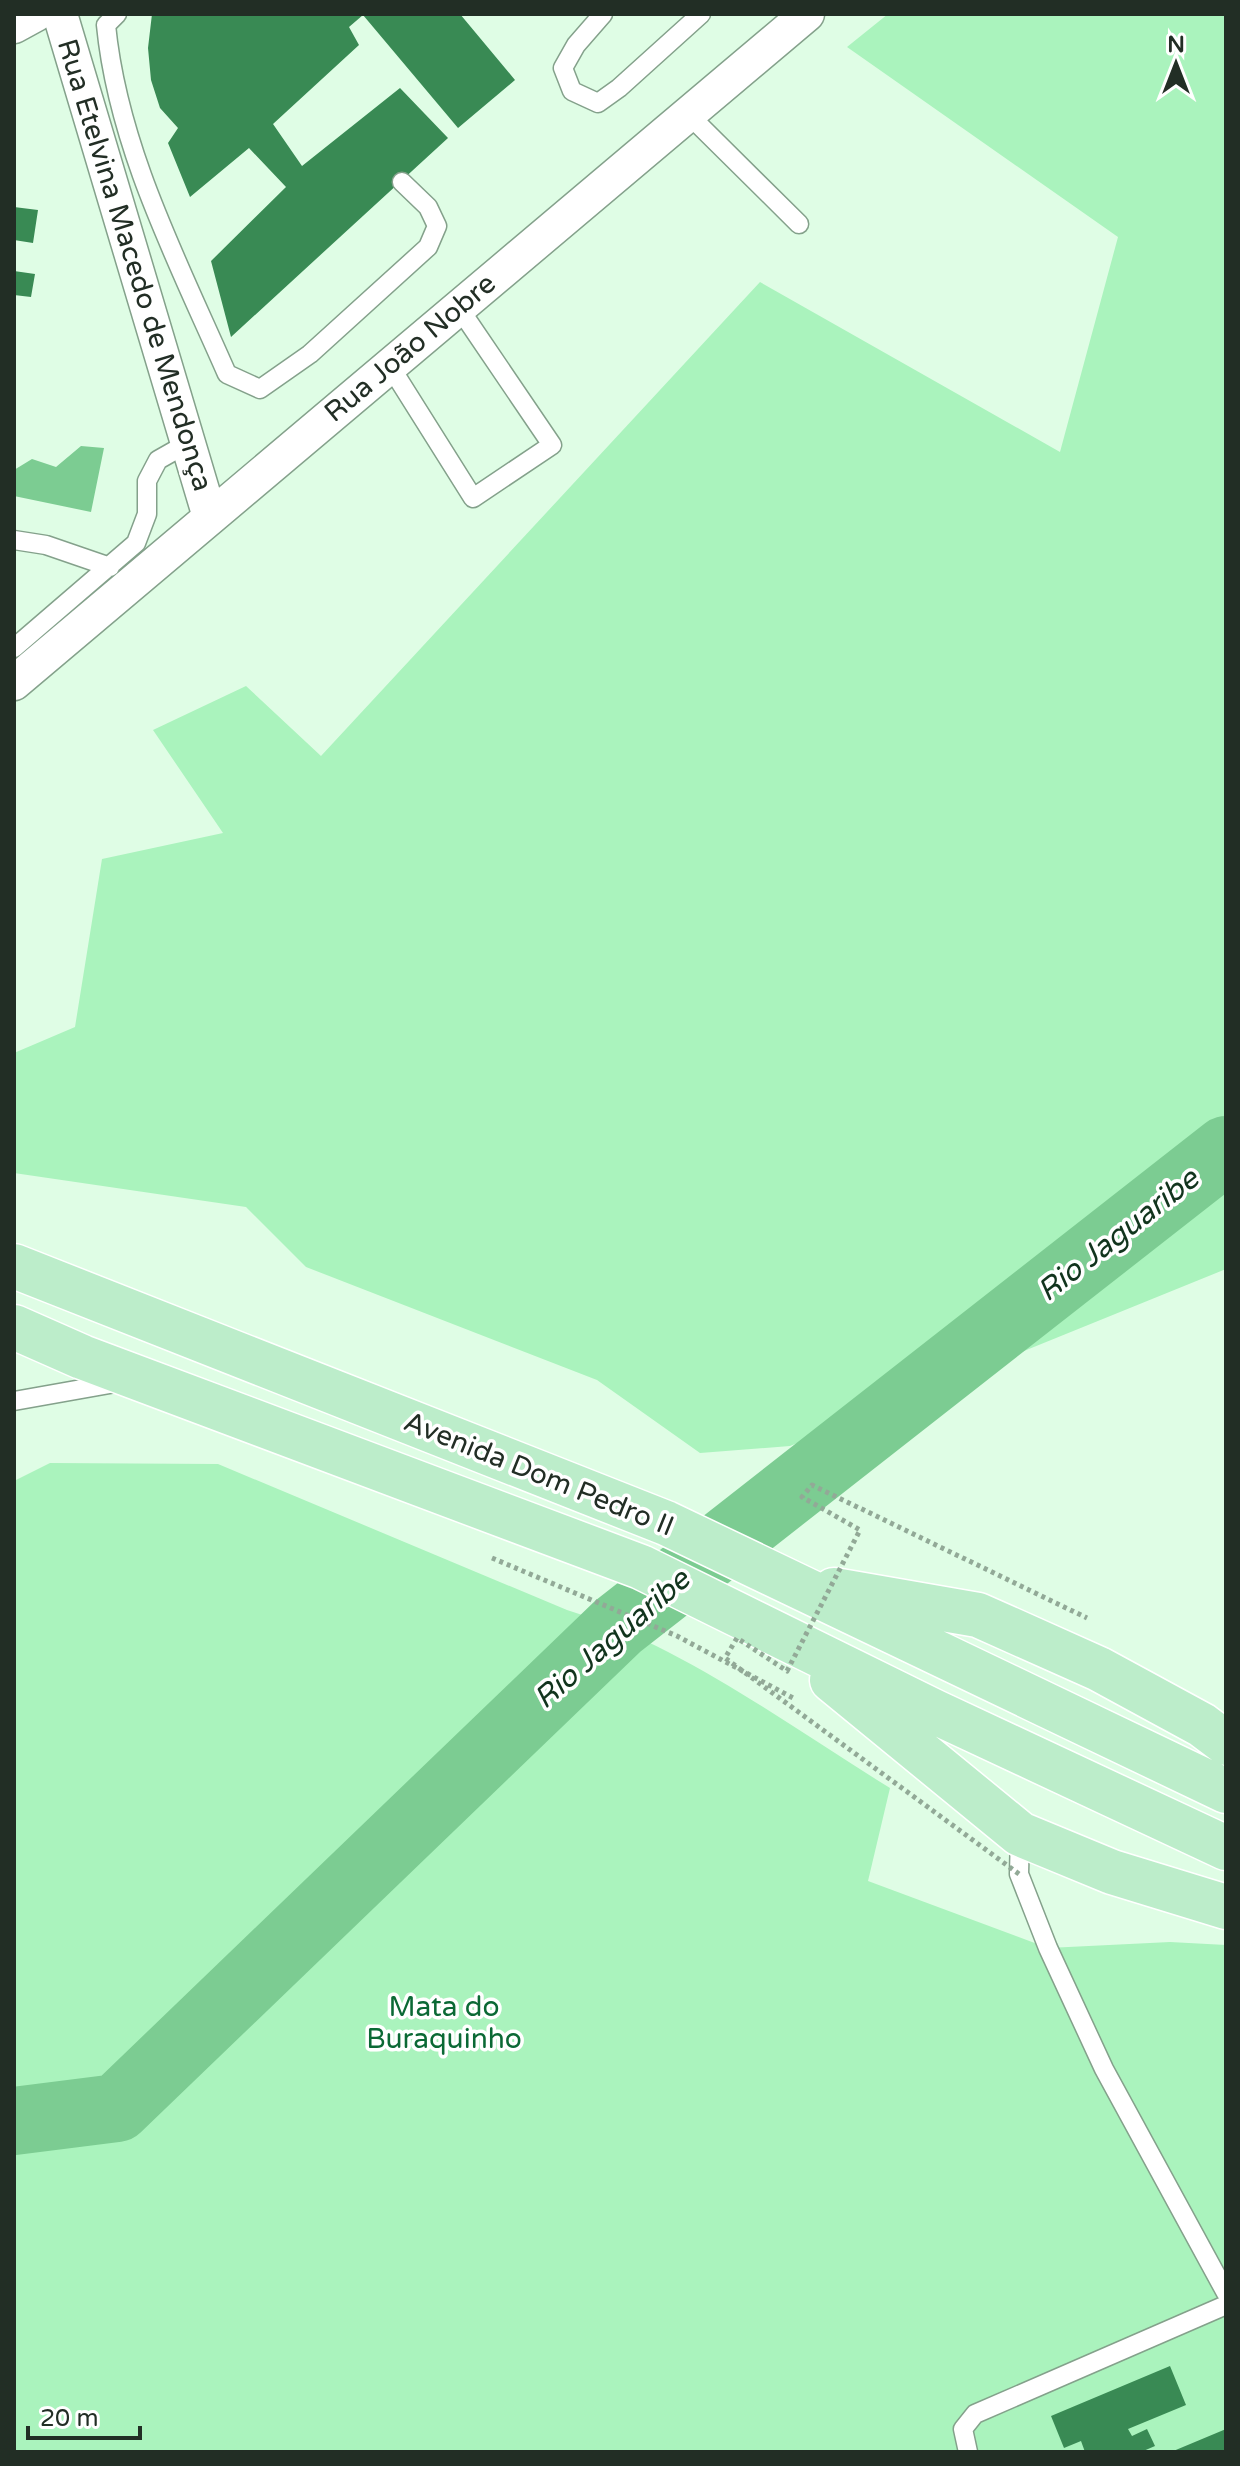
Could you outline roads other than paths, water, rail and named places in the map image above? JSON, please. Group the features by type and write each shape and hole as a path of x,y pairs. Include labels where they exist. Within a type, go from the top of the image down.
{"main road":[{"name":"Avenida Dom Pedro II","path":"14,1266 666,1523 1030,1700 1226,1791"},
{"name":"Avenida Dom Pedro II","path":"14,1327 138,1378 641,1567 933,1711 1226,1848"},
{"path":"796,1585 978,1615 1099,1669 1202,1725 1226,1743"},
{"path":"772,1630 1019,1854 1112,1872 1226,1907"}],"street":[{"path":"14,26 36,14"},
{"name":"Rua Etelvina Macedo de Mendonça","path":"60,14 210,517"},
{"name":"Rua João Nobre","path":"14,683 807,14"}],"lane":[{"path":"117,14 106,25 111,75 147,188 227,374 260,389 310,354 428,247 437,226 428,207 402,182"},
{"path":"603,14 576,45 563,68 572,91 598,103 701,14"},
{"path":"688,114 799,224"},
{"path":"390,366 473,498 552,445 459,308"},
{"path":"17,642 136,543 147,514 147,481 158,460 188,443"},
{"path":"14,540 46,545 110,567"},
{"path":"14,1401 138,1378"},
{"path":"1019,1854 1048,1948 1104,2069 1226,2293"},
{"path":"968,2452 963,2429 967,2420 975,2414 1226,2305"}],"waterway":[{"name":"Rio Jaguaribe","path":"14,2121 117,2108 618,1626 1226,1150"}],"park label":[{"name":"Mata do Buraquinho","path":"444,2023"}]}
